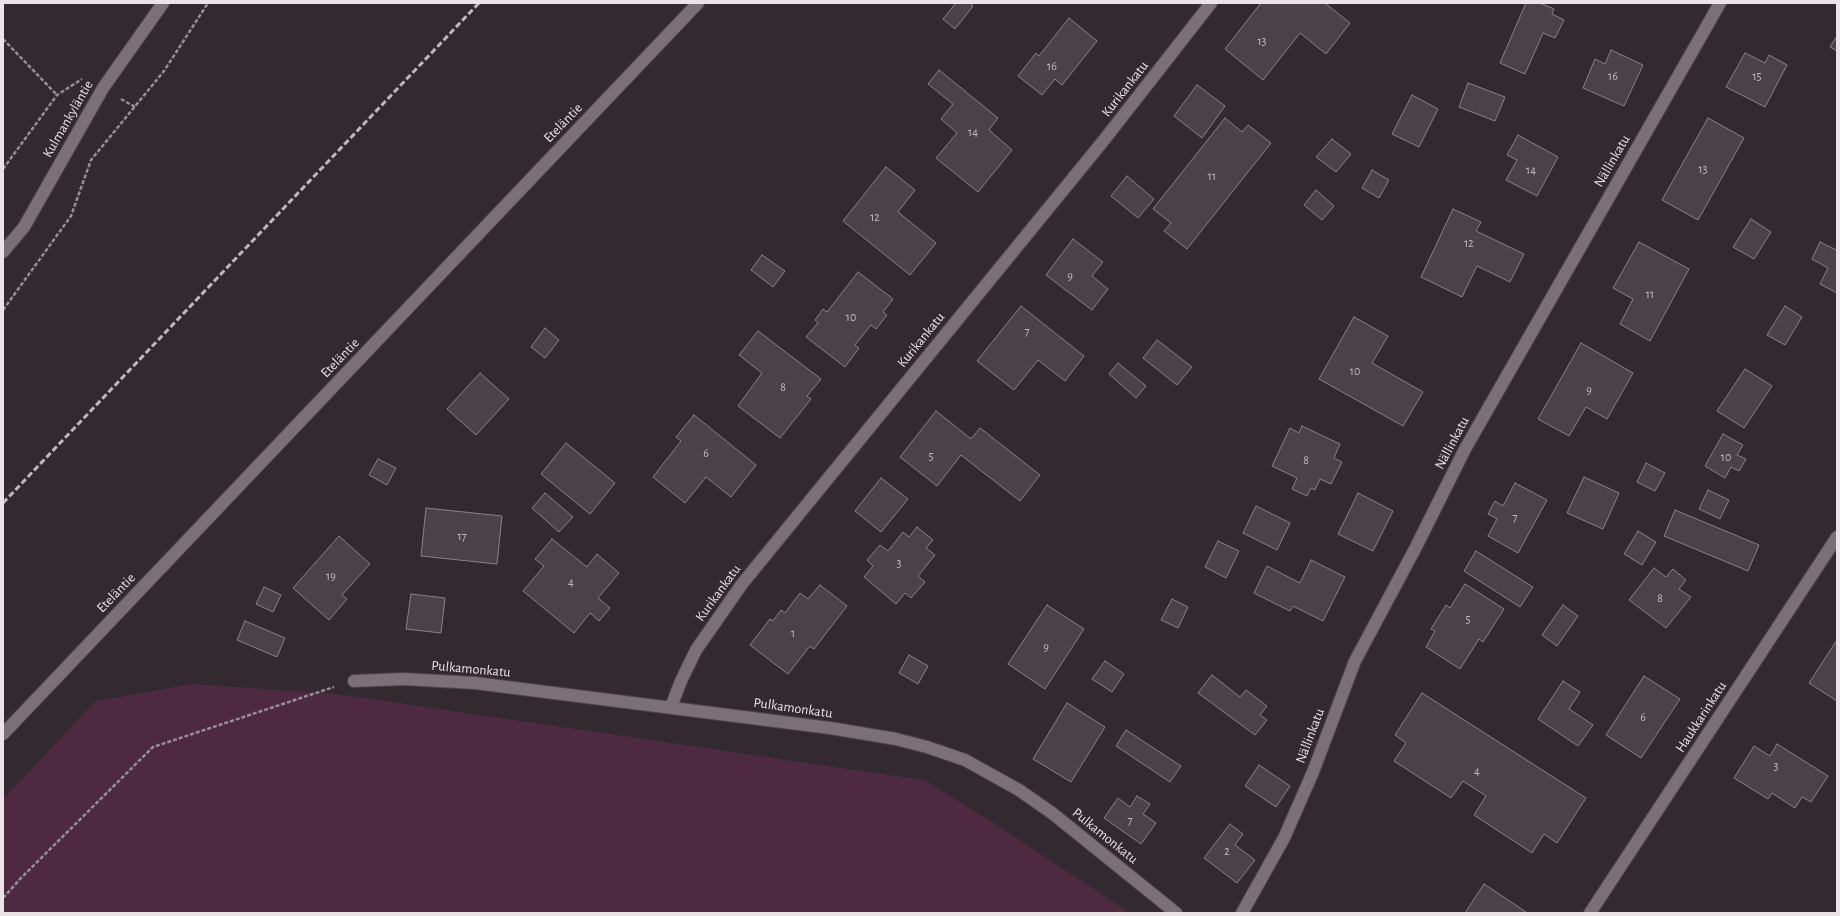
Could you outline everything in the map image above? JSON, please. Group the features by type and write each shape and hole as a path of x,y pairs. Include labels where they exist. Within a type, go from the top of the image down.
{"street":[{"name":"Kulmankyläntie","path":"3,252 24,227 103,88 163,3"},
{"name":"Eteläntie","path":"3,734 698,3"},
{"name":"Kurikankatu","path":"671,706 696,650 742,584 1104,140 1211,3"},
{"name":"Nällinkatu","path":"1242,913 1284,838 1313,772 1355,661 1416,547 1465,449 1720,3"},
{"name":"Haukkarinkatu","path":"1590,913 1837,537"},
{"name":"Pulkamonkatu","path":"354,681 404,679 475,683 671,706 896,739 965,760 999,778 1052,813 1176,913"}],"path":[{"path":"3,310 71,216 91,160 164,71 208,3"},
{"path":"3,39 57,95"},
{"path":"3,169 57,95 83,78 103,88"},
{"path":"3,898 21,878 152,747 354,681"}],"shaded area":[{"path":"192,684 337,694 924,780 989,820 1130,913 3,913 3,799 96,701"}],"building":[{"path":"956,3 969,3 973,6 955,29 943,19"},
{"path":"1261,3 1325,3 1350,23 1326,54 1300,33 1263,80 1225,49"},
{"path":"1526,3 1540,3 1554,9 1552,14 1564,20 1555,38 1543,33 1525,74 1500,63"},
{"path":"1069,18 1097,41 1062,85 1055,79 1042,95 1018,76 1036,53 1039,56"},
{"path":"1837,36 1837,51 1830,47"},
{"path":"1611,50 1643,65 1624,106 1583,88 1595,59 1605,64"},
{"path":"1745,53 1765,63 1769,55 1787,65 1765,107 1726,87"},
{"path":"939,70 998,118 989,130 1012,150 978,192 936,158 957,133 941,119 953,104 928,84"},
{"path":"1468,83 1505,97 1495,121 1459,107"},
{"path":"1197,85 1225,106 1202,138 1174,116"},
{"path":"1412,95 1438,109 1419,147 1392,134"},
{"path":"1225,118 1242,132 1248,125 1271,143 1187,249 1164,231 1171,223 1153,209"},
{"path":"1708,118 1744,138 1698,220 1662,200"},
{"path":"1518,135 1558,157 1537,196 1506,180 1517,160 1507,155"},
{"path":"1332,139 1351,154 1336,172 1316,157"},
{"path":"886,167 915,190 898,212 936,243 910,275 843,221"},
{"path":"1372,170 1389,180 1379,198 1362,188"},
{"path":"1127,176 1154,199 1138,218 1111,196"},
{"path":"1316,190 1334,206 1322,220 1304,205"},
{"path":"1453,209 1481,222 1476,231 1524,254 1510,282 1477,266 1462,297 1421,277"},
{"path":"1751,219 1771,232 1754,259 1733,247"},
{"path":"1073,239 1103,262 1092,276 1108,289 1092,310 1046,275"},
{"path":"1639,242 1689,269 1650,341 1620,324 1633,299 1613,288"},
{"path":"1820,242 1836,250 1837,248 1837,293 1820,284 1828,268 1812,259"},
{"path":"762,255 785,271 773,287 751,270"},
{"path":"858,272 893,299 883,312 887,315 876,329 871,325 855,345 859,348 845,367 806,337 818,323 815,320 823,309 827,312"},
{"path":"1021,306 1084,356 1065,381 1038,360 1014,390 977,361"},
{"path":"1785,306 1802,317 1785,345 1767,335"},
{"path":"1354,317 1388,336 1372,363 1423,392 1403,426 1319,379"},
{"path":"545,328 559,340 545,358 531,347"},
{"path":"758,331 821,379 807,396 811,399 780,438 738,406 762,373 739,355"},
{"path":"1157,340 1192,367 1177,385 1143,358"},
{"path":"1581,343 1633,373 1607,419 1586,407 1569,436 1538,419"},
{"path":"1118,363 1146,386 1136,398 1109,374"},
{"path":"1745,369 1772,386 1744,428 1717,411"},
{"path":"480,373 509,399 476,435 447,409"},
{"path":"936,411 971,439 980,428 1040,475 1020,501 961,455 937,486 900,457"},
{"path":"694,415 756,465 731,497 706,477 685,503 653,477 681,441 676,437"},
{"path":"1302,426 1340,444 1334,458 1342,462 1331,484 1320,479 1315,490 1311,488 1307,496 1292,489 1297,478 1272,466 1290,428 1299,433"},
{"path":"1723,434 1743,445 1737,455 1746,459 1739,471 1731,467 1725,478 1705,466"},
{"path":"566,443 615,483 590,514 541,474"},
{"path":"378,459 396,468 387,485 369,475"},
{"path":"1646,463 1665,473 1655,491 1637,482"},
{"path":"1584,477 1619,493 1603,529 1567,513"},
{"path":"881,478 908,499 881,532 855,511"},
{"path":"1515,483 1547,500 1518,553 1488,536 1497,519 1488,514 1495,501 1503,506"},
{"path":"1708,490 1729,500 1720,519 1699,509"},
{"path":"545,493 573,517 559,532 532,508"},
{"path":"1358,493 1393,511 1373,551 1338,534"},
{"path":"1256,506 1290,523 1277,550 1243,533"},
{"path":"426,508 502,516 497,564 421,556"},
{"path":"1675,510 1759,545 1748,571 1664,536"},
{"path":"917,527 933,540 926,548 935,555 918,576 925,582 911,598 905,593 896,604 864,577 873,566 867,560 880,545 888,551 903,532 909,537"},
{"path":"1638,531 1656,542 1642,565 1624,554"},
{"path":"339,536 370,564 342,595 347,599 329,620 293,588"},
{"path":"552,539 587,567 597,554 619,573 598,598 610,608 599,621 590,613 574,633 523,591 544,566 535,559"},
{"path":"1218,541 1239,551 1226,578 1205,567"},
{"path":"1476,551 1533,587 1520,607 1464,571"},
{"path":"1311,560 1345,577 1323,621 1293,606 1290,611 1254,593 1267,566 1300,583"},
{"path":"1654,568 1666,577 1673,569 1686,580 1679,589 1691,597 1666,628 1629,600"},
{"path":"1465,584 1504,609 1483,642 1479,639 1460,669 1426,647 1435,631 1431,629 1446,605 1450,608"},
{"path":"820,585 847,606 814,649 810,646 788,674 750,645 770,619 773,621 781,610 785,613 800,593 808,599"},
{"path":"264,587 281,595 273,612 256,604"},
{"path":"411,594 445,598 441,633 406,629"},
{"path":"1172,599 1188,607 1178,628 1161,620"},
{"path":"1047,605 1084,629 1045,689 1008,664"},
{"path":"1563,605 1578,616 1557,646 1542,635"},
{"path":"245,621 285,638 277,657 237,640"},
{"path":"1837,640 1837,701 1809,683"},
{"path":"909,655 928,666 918,684 899,673"},
{"path":"1105,661 1124,674 1112,692 1092,679"},
{"path":"1212,675 1240,697 1246,690 1267,706 1260,715 1267,720 1255,735 1198,693"},
{"path":"1644,676 1680,699 1641,758 1606,735"},
{"path":"1563,681 1580,692 1569,709 1593,725 1578,746 1538,719"},
{"path":"1422,693 1586,798 1557,843 1544,834 1532,853 1474,815 1486,796 1463,781 1451,798 1394,761 1406,743 1395,735"},
{"path":"1067,703 1105,727 1071,782 1033,759"},
{"path":"1126,730 1181,766 1170,782 1116,746"},
{"path":"1777,744 1828,776 1811,802 1802,797 1795,808 1772,793 1768,799 1734,778 1754,746 1770,756"},
{"path":"1259,765 1290,786 1276,807 1245,786"},
{"path":"1137,796 1150,804 1143,814 1156,823 1141,844 1104,818 1118,798 1130,807"},
{"path":"1230,824 1243,834 1235,845 1255,860 1237,883 1204,858"},
{"path":"1484,884 1526,912 1465,913"}],"railway":[{"path":"3,503 479,3"}]}
